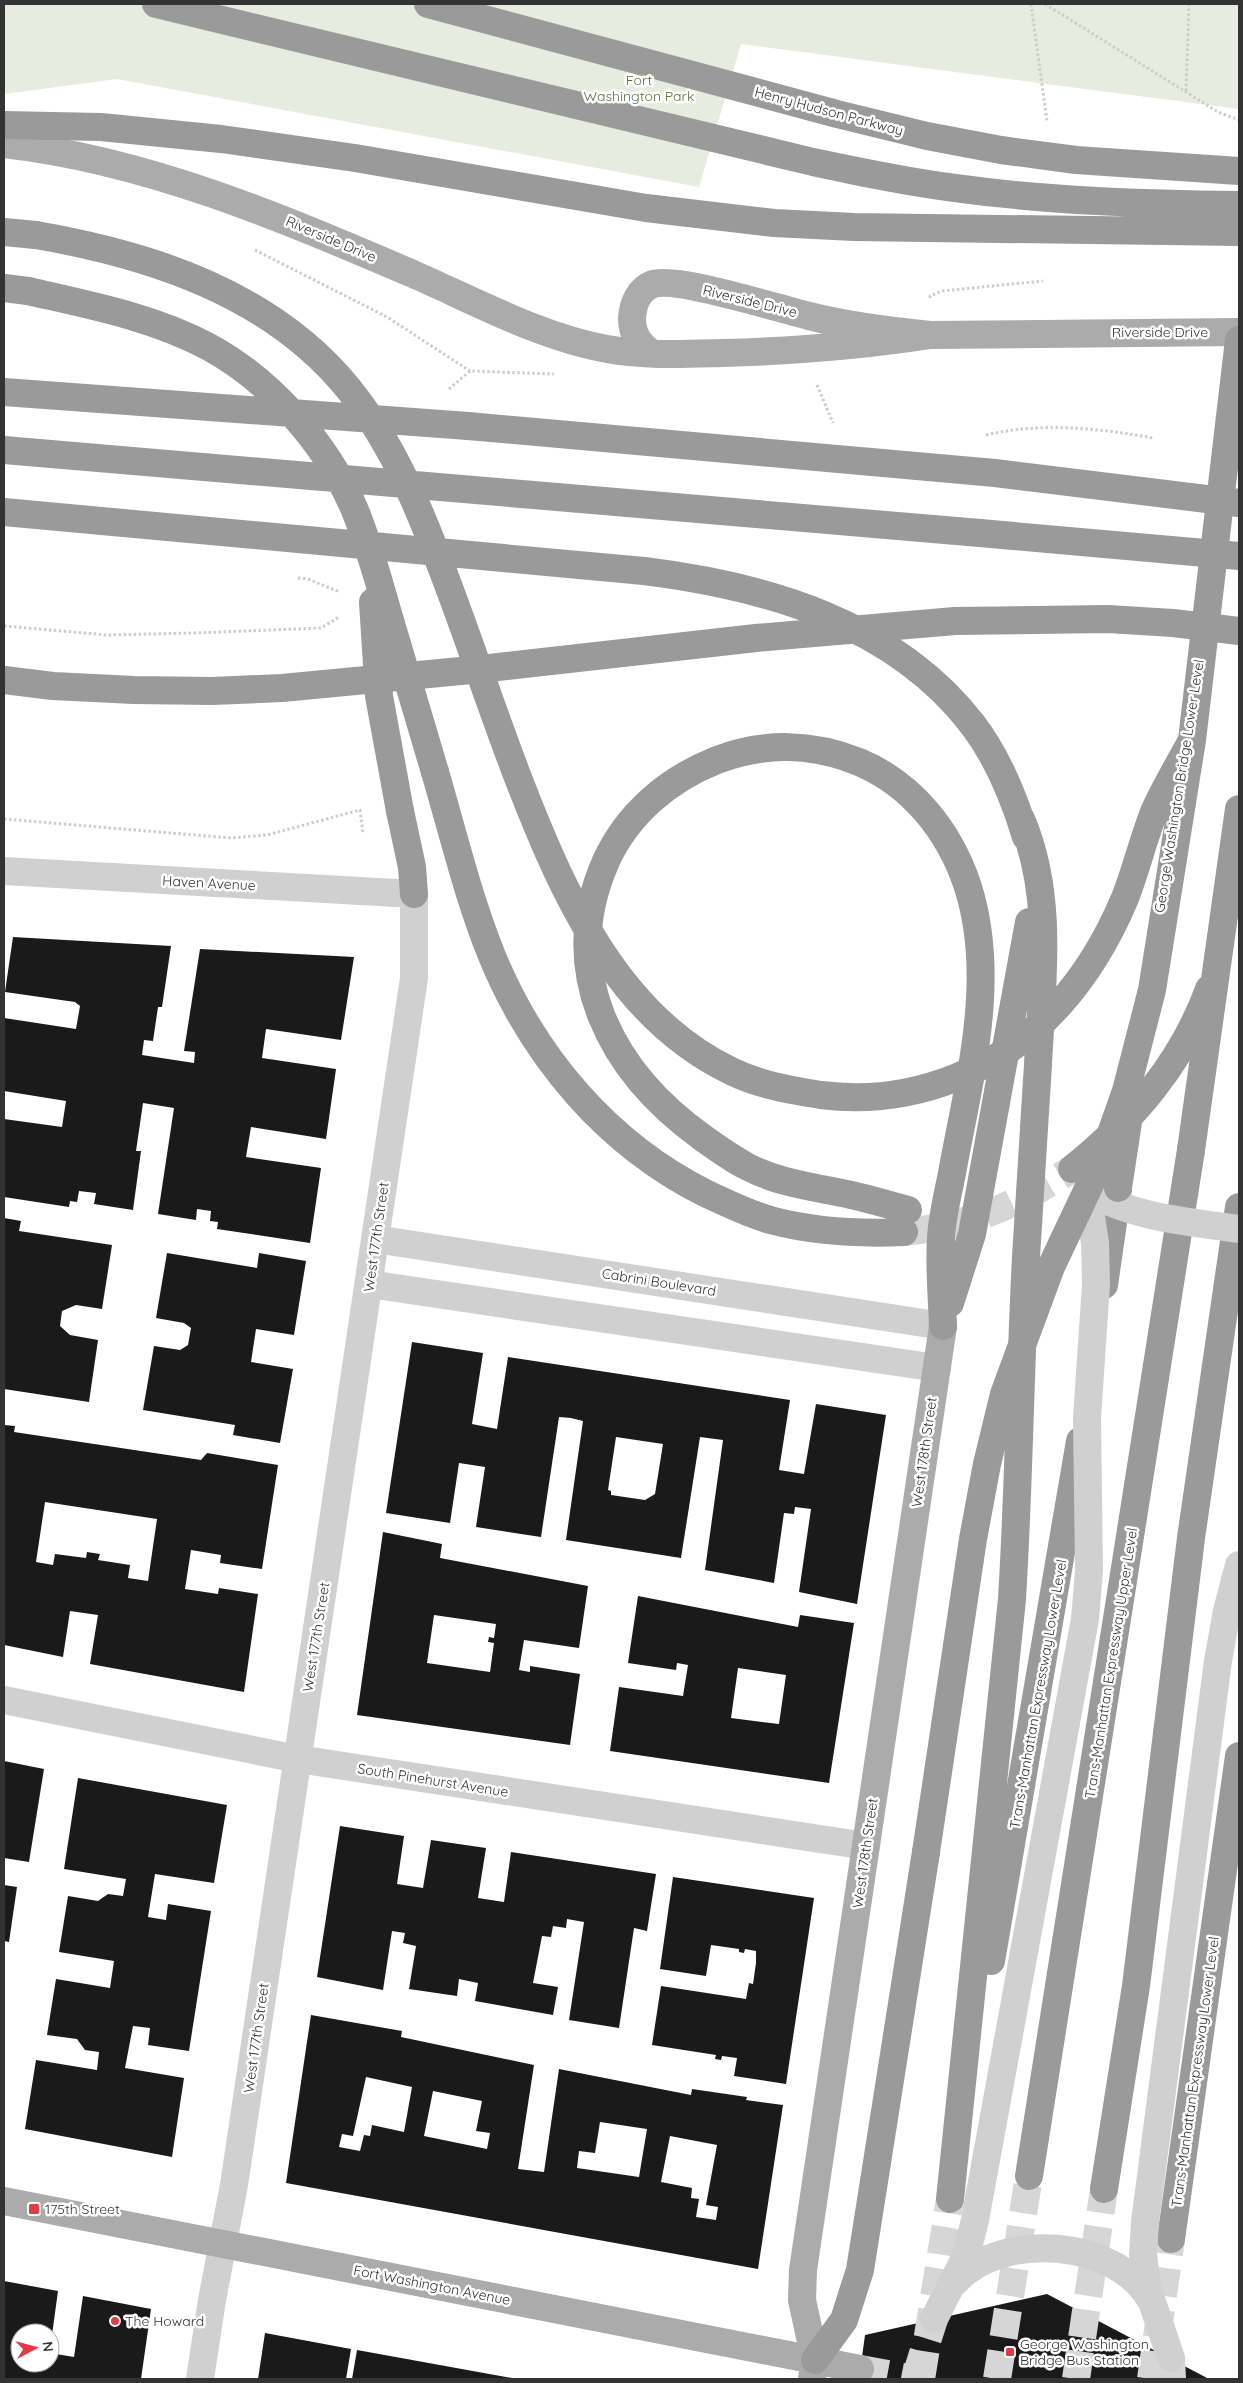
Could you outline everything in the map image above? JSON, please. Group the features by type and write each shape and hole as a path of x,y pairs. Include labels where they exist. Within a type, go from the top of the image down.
{"highway":[{"path":"156,4 629,118 889,177 953,188 1038,197 1136,203 1239,205"},
{"name":"Henry Hudson Parkway","path":"428,4 837,114 927,136 1001,150 1076,160 1239,172"},
{"path":"4,125 102,127 221,139 355,158 646,208 774,223 854,228 1239,232"},
{"path":"4,232 73,241 109,250 177,271 211,285 263,314 289,332 347,388 386,445 423,520 530,809 577,912 597,947 638,1001 683,1042 736,1073 766,1084 832,1096 861,1098 893,1095 918,1090 963,1075 984,1065 1019,1042 1061,1004 1101,945 1124,900 1154,812 1192,740"},
{"path":"4,288 78,302 165,328 209,347 239,366 282,403 324,454 353,507 371,554 481,927 492,957 511,996 566,1083 594,1112 654,1164 688,1184 745,1211 793,1225 828,1231 850,1233 906,1221 850,1194 795,1185 762,1173 733,1158 687,1126 654,1096 626,1062 605,1026 596,1005 587,953 588,919 600,875 622,833 650,800 669,785 706,764 752,749 776,747 823,751 846,757 890,777 909,793 928,814 957,860 969,892 978,932 981,965 980,1000 975,1044 941,1237 943,1326"},
{"path":"814,2370 840,2327 855,2290 872,2201 973,1539 987,1464 1004,1394 1051,1267 1087,1190 1120,1108 1145,1024 1192,740 1239,340"},
{"name":"George Washington Bridge Lower Level","path":"1118,1188 1239,384"},
{"path":"4,392 468,426 995,473 1239,503"},
{"path":"4,450 1239,556"},
{"path":"4,512 644,571 720,582 798,604 873,638 943,690 973,725 995,759 1028,842 1031,870 1026,946 972,1234 943,1326"},
{"path":"371,554 379,696 412,867 414,894"},
{"path":"4,680 53,686 126,690 212,691 272,689 471,670 756,638 1002,619 1108,619 1172,623 1239,632"},
{"name":"Trans-Manhattan Expressway Upper Level","path":"1029,2176 1191,1150 1239,809"},
{"name":"Trans-Manhattan Expressway Lower Level","path":"1020,819 1031,842 1040,890 1043,973 1026,1267 1018,1505 1012,1599 950,2199 1065,1534 1118,1188"},
{"path":"1072,1168 1106,1141 1140,1105 1156,1087 1188,1038 1202,1009 1221,954 1231,914 1239,862"},
{"path":"1104,2189 1136,1986 1191,1538 1239,1207"},
{"name":"Trans-Manhattan Expressway Lower Level","path":"1171,2240 1239,1756"},
{"path":"1214,1935 1239,1856"}],"main road":[{"name":"Riverside Drive","path":"4,144 114,165 223,196 547,331 607,349 651,353 817,350 930,335 1239,332"},
{"name":"Riverside Drive","path":"651,353 637,340 633,332 634,306 644,290 652,284 664,283 688,285 850,325 930,335"},
{"name":"West 178th Street","path":"814,2370 802,2300 803,2270 943,1326"},
{"name":"Fort Washington Avenue","path":"4,2201 223,2244 814,2370 860,2369"}],"street":[{"name":"Haven Avenue","path":"4,871 414,894"},
{"name":"West 177th Street","path":"200,2379 234,2185 414,978 414,894"},
{"path":"1087,1190 1106,1201 1136,1213 1239,1229"},
{"path":"934,2320 966,2256 980,2198 1081,1646 1088,1596 1087,1418 1096,1277 1095,1243 1087,1190"},
{"name":"Cabrini Boulevard","path":"375,1239 943,1326"},
{"path":"369,1284 937,1368"},
{"path":"1171,2358 1163,2330 1152,2303 1144,2272 1144,2222 1219,1653 1227,1611 1239,1565"},
{"name":"South Pinehurst Avenue","path":"4,1700 298,1759 866,1846"},
{"path":"954,2282 974,2266 996,2256 1025,2250 1063,2250 1098,2258 1120,2268 1138,2283 1152,2303"}],"path":[{"path":"1031,4 1048,124"},
{"path":"1044,4 1218,112 1239,120"},
{"path":"1186,92 1189,4"},
{"path":"254,250 387,317 470,371"},
{"path":"942,291 1043,281"},
{"path":"814,377 836,430"},
{"path":"976,437 1005,430 1073,427 1153,438"},
{"path":"292,577 308,579 337,591 337,599"},
{"path":"4,626 106,635 321,628 339,617 338,608"},
{"path":"4,819 231,838 267,835 360,810 363,834"}],"green space":[{"name":"Fort Washington Park","path":"4,4 1239,4 1239,109 741,44 699,187 117,79 4,94"}],"building":[{"path":"13,937 171,946 162,1007 158,1007 153,1041 144,1040 142,1055 194,1063 195,1052 184,1051 200,949 354,957 341,1040 266,1029 262,1058 336,1069 326,1139 251,1127 246,1157 321,1168 310,1243 217,1229 218,1222 210,1221 211,1211 197,1209 196,1220 158,1214 174,1108 143,1103 136,1151 141,1151 133,1210 94,1204 96,1193 79,1191 77,1202 70,1201 69,1207 4,1197 4,1119 62,1127 66,1101 4,1091 4,1018 76,1029 80,1006 75,1002 5,992"},
{"path":"4,1218 21,1221 19,1231 112,1245 102,1309 76,1305 62,1311 60,1326 70,1335 98,1340 89,1402 4,1389"},
{"path":"167,1253 257,1268 259,1253 306,1261 294,1335 256,1329 251,1362 293,1369 280,1443 233,1435 235,1425 143,1410 154,1346 180,1350 188,1345 191,1328 184,1323 156,1318"},
{"path":"412,1342 483,1353 472,1424 497,1429 508,1357 790,1400 779,1470 804,1474 816,1404 886,1415 857,1604 799,1592 811,1509 795,1507 794,1514 784,1513 774,1583 705,1570 723,1440 700,1437 681,1558 566,1540 583,1421 571,1418 559,1417 541,1537 476,1527 485,1467 459,1463 450,1523 386,1513","holes":["616,1437 663,1444 655,1494 645,1500 611,1495 611,1491 608,1490"]},
{"path":"4,1425 15,1426 14,1432 201,1460 207,1453 278,1465 262,1569 220,1563 221,1555 191,1550 185,1589 218,1594 219,1588 258,1594 244,1692 90,1664 98,1615 70,1611 63,1657 4,1645","holes":["45,1502 157,1519 148,1581 128,1578 130,1565 98,1560 100,1554 87,1552 86,1558 55,1554 53,1565 36,1562"]},
{"path":"383,1532 442,1544 440,1558 588,1586 579,1648 524,1640 519,1670 530,1672 530,1666 580,1674 570,1745 357,1715","holes":["434,1615 496,1624 494,1638 489,1637 488,1642 494,1643 490,1672 427,1663"]},
{"path":"638,1596 798,1627 800,1615 854,1623 829,1783 610,1751 619,1687 683,1696 688,1665 677,1663 676,1670 628,1663","holes":["738,1668 786,1675 779,1724 731,1718"]},
{"path":"4,1761 44,1769 29,1862 4,1858"},
{"path":"78,1778 227,1805 214,1883 155,1874 148,1917 166,1920 168,1904 211,1911 189,2051 148,2045 150,2028 133,2026 125,2068 184,2078 172,2157 25,2129 36,2060 97,2070 99,2052 85,2050 77,2039 47,2035 56,1979 110,1988 114,1961 59,1952 68,1896 98,1901 108,1894 123,1896 126,1879 64,1869"},
{"path":"340,1826 404,1836 397,1884 423,1888 431,1840 486,1848 478,1898 504,1902 511,1852 656,1874 647,1931 634,1928 619,2028 569,2020 584,1922 567,1919 566,1928 553,1926 551,1937 542,1936 533,1983 558,1987 553,2015 475,2001 478,1983 459,1979 457,1996 409,1989 416,1946 403,1943 405,1933 392,1931 383,1990 317,1977"},
{"path":"673,1877 814,1898 786,2084 734,2076 737,2058 722,2056 721,2060 715,2059 716,2055 652,2045 661,1986 746,1999 749,1983 753,1984 756,1963 756,1951 745,1949 744,1953 739,1952 739,1949 711,1945 706,1976 660,1969"},
{"path":"4,1885 17,1887 9,1942 4,1941"},
{"path":"311,2015 402,2031 401,2037 534,2065 518,2169 544,2172 559,2069 691,2095 692,2089 747,2097 746,2100 783,2105 758,2269 286,2183","holes":["366,2077 412,2087 404,2132 372,2125 370,2136 364,2135 360,2151 339,2147 342,2134 353,2136","433,2091 482,2101 476,2131 490,2133 487,2149 424,2136","600,2122 647,2129 639,2177 577,2168 579,2151 595,2153","670,2136 717,2145 706,2205 718,2207 716,2220 696,2217 699,2199 691,2198 692,2188 661,2182"]},
{"name":"The Howard","path":"4,2281 58,2291 54,2323 10,2323 10,2373 60,2373 60,2355 74,2357 83,2296 151,2309 141,2379 4,2379"},
{"name":"George Washington Bridge Bus Station","path":"1047,2294 1209,2379 859,2379 865,2335"},
{"path":"265,2333 351,2349 346,2379 258,2379"},
{"path":"357,2350 512,2378 512,2379 352,2379"}],"tunnel":[{"path":"904,1232 951,1224 992,1212 1031,1193 1072,1169"},
{"path":"997,2379 1029,2176"},
{"path":"1076,2379 1104,2189"},
{"path":"921,2379 950,2199"},
{"path":"1151,2379 1171,2239"},
{"path":"915,2379 934,2319"},
{"path":"1171,2358 1172,2379"},
{"path":"860,2369 914,2379"}],"place":[{"name":"175th Street","path":"34,2209"},
{"name":"The Howard","path":"115,2321"},
{"name":"George Washington Bridge Bus Station","path":"1010,2352"}]}
